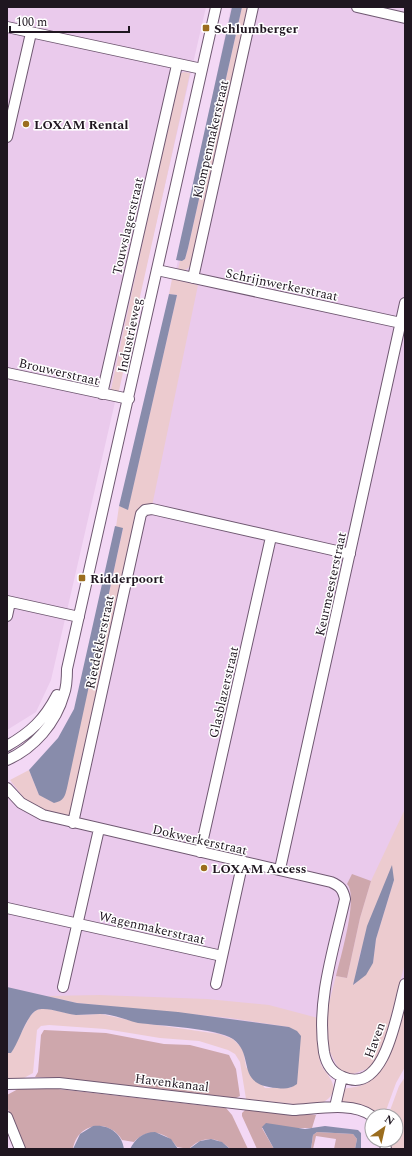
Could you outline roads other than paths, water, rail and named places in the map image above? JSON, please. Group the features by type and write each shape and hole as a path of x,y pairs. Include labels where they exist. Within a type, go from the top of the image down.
{"street":[{"name":"Industrieweg","path":"7,760 27,748 53,720 64,693 79,616 216,7"},
{"name":"Klompenmakerstraat","path":"192,278 253,7"},
{"path":"357,7 405,18"},
{"path":"7,27 176,65 202,69"},
{"path":"7,137 31,33"},
{"name":"Touwslagerstraat","path":"102,394 176,65"},
{"name":"Schrijnwerkerstraat","path":"157,270 400,323"},
{"name":"Keurmeesterstraat","path":"280,870 405,304"},
{"name":"Brouwerstraat","path":"7,373 129,399"},
{"name":"Rietdekkerstraat","path":"73,823 141,514 145,510 152,509 350,554"},
{"name":"Glasblazerstraat","path":"200,852 271,537"},
{"path":"7,616 8,602 79,616"},
{"name":"Industrieweg","path":"7,746 27,735 45,716 59,692 68,669"},
{"name":"Dokwerkerstraat","path":"7,788 21,803 33,811 43,815 331,882 339,886 343,891 345,899 327,979 322,1034 324,1053 328,1065 342,1077"},
{"name":"Wagenmakerstraat","path":"77,923 99,829"},
{"path":"216,984 243,861"},
{"name":"Wagenmakerstraat","path":"7,908 222,956"},
{"path":"63,987 77,923"},
{"name":"Haven","path":"342,1077 356,1080 370,1076 378,1067 386,1051 405,984"},
{"path":"342,1077 334,1107 356,1108 364,1112"},
{"name":"Havenkanaal","path":"7,1084 59,1082 292,1110 317,1110 334,1107"},
{"path":"7,1117 20,1149"}],"water":[{"path":"232,7 242,7 188,248 185,259 182,261 176,260"},
{"path":"169,294 177,295 128,510 119,506"},
{"path":"115,526 123,528 66,793 64,798 54,803 39,795 29,770 58,738 74,709"},
{"path":"392,865 394,880 376,939 373,963 366,975 353,985 367,926"},
{"path":"7,987 77,1003 178,1012 289,1027 297,1031 301,1036 297,1084 290,1088 277,1088 264,1086 255,1081 250,1076 244,1053 240,1046 233,1039 225,1035 188,1028 138,1023 105,1014 76,1015 45,1009 37,1010 29,1017 11,1053 7,1053"},
{"path":"266,1123 305,1129 325,1126 358,1130 361,1133 361,1149 355,1149 357,1139 353,1134 317,1132 313,1135 311,1149 274,1149 262,1127"},
{"path":"93,1126 104,1126 109,1128 120,1138 124,1149 73,1149 80,1134"},
{"path":"155,1132 171,1139 178,1149 130,1149 134,1142 140,1137 147,1133"},
{"path":"211,1139 222,1142 230,1149 189,1149 200,1141"}],"place":[{"name":"Schlumberger","path":"206,28"},
{"name":"LOXAM Rental","path":"26,124"},
{"name":"Ridderpoort","path":"82,578"},
{"name":"LOXAM Access","path":"204,868"}]}
